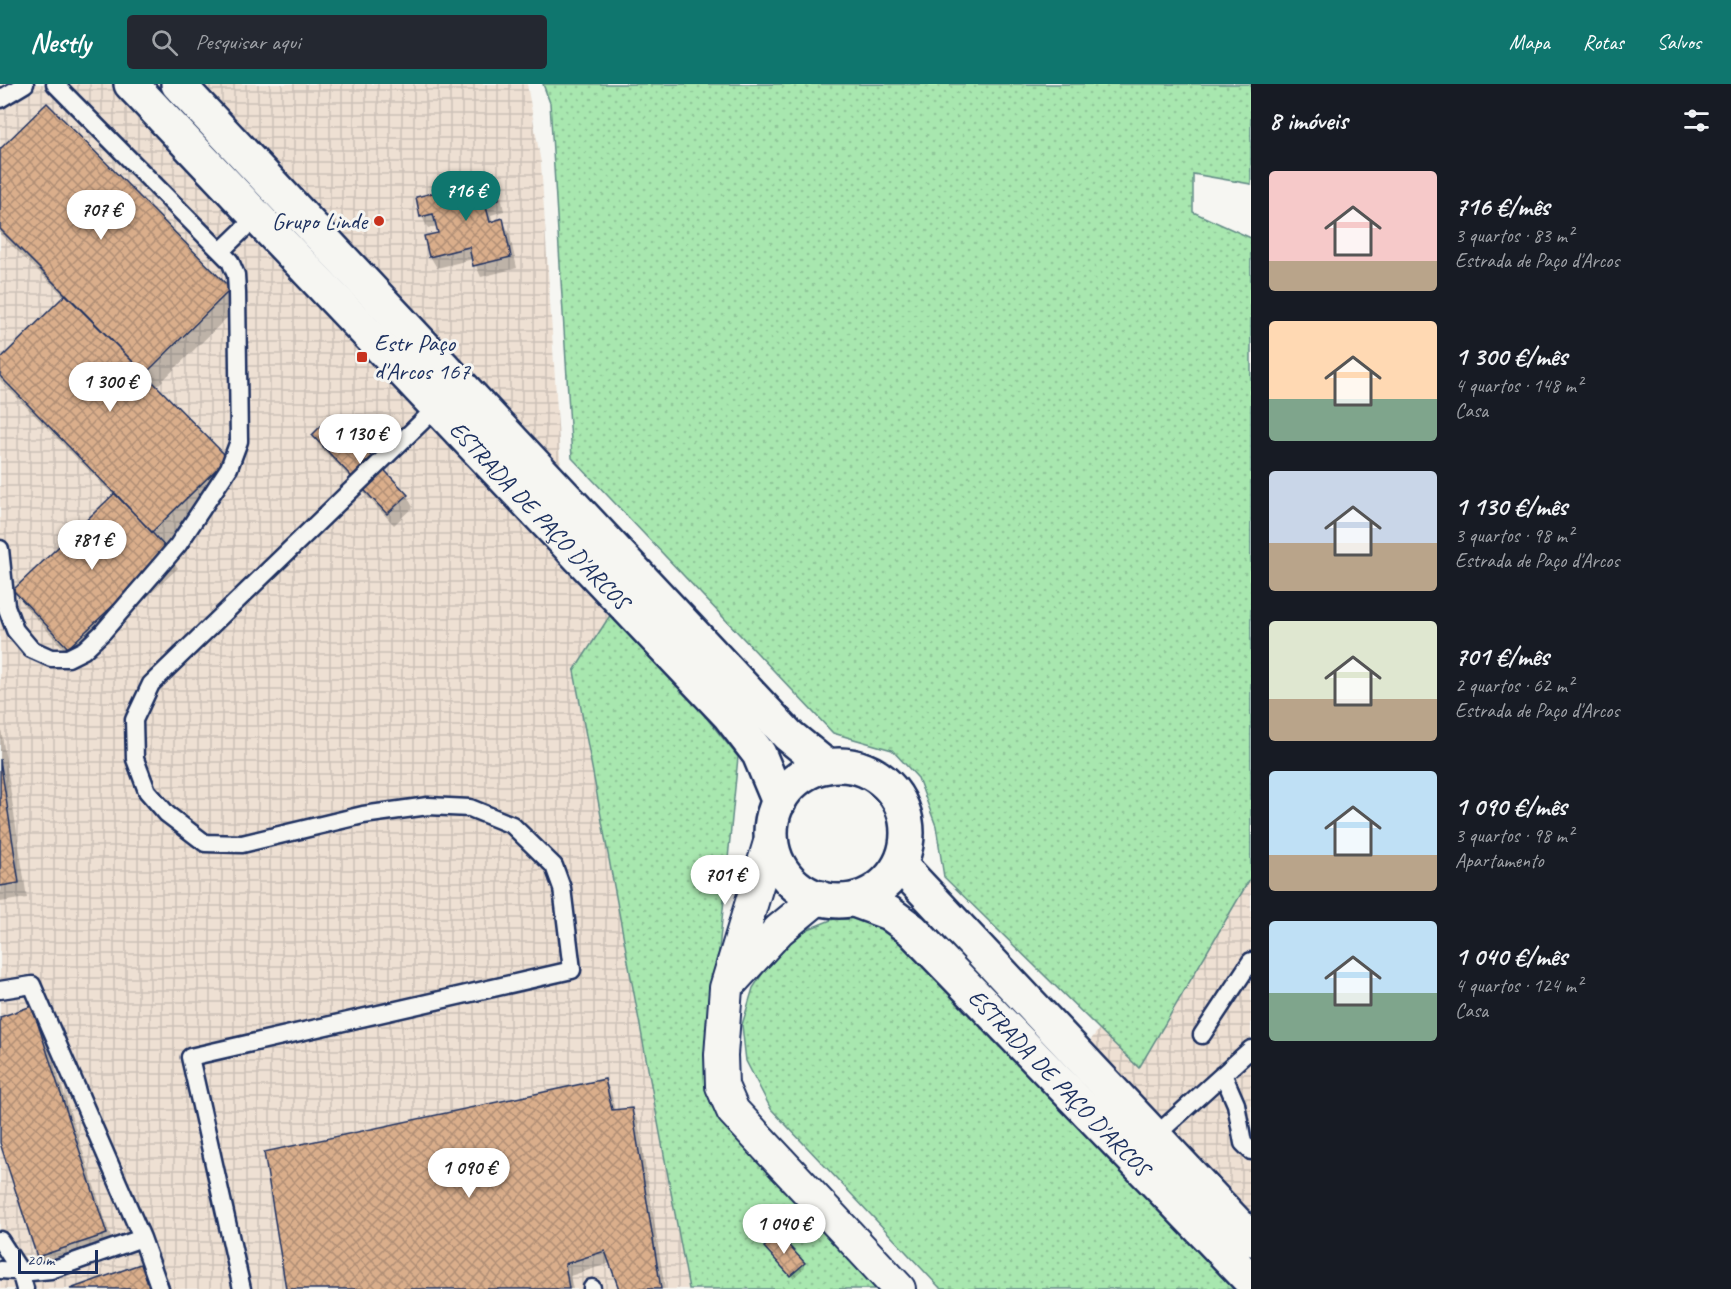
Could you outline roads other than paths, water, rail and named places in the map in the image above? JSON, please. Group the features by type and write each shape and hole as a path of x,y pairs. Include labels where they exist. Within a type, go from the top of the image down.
{"main road":[{"name":"ESTRADA DE PAÇO D'ARCOS","path":"131,84 255,218 729,715 759,754 779,802"},
{"name":"ESTRADA DE PAÇO D'ARCOS","path":"178,84 788,735 826,766"},
{"name":"ESTRADA DE PAÇO D'ARCOS","path":"826,766 848,766 869,772 887,784 900,801 907,822 907,844 900,865 876,891 854,900 831,901 809,894 790,881 777,861 771,839 774,816 779,802 793,783 808,773 826,766"},
{"name":"ESTRADA DE PAÇO D'ARCOS","path":"900,865 1251,1239"},
{"name":"ESTRADA DE PAÇO D'ARCOS","path":"854,900 889,913 912,930 1251,1281"}],"street":[{"path":"771,839 726,988 721,1055 722,1086 733,1112 899,1289"},
{"path":"726,988 779,930 819,897"}],"lane":[{"path":"0,99 25,84"},
{"path":"0,549 6,606 15,630 31,649 51,658 68,658 84,650 103,632 178,545 229,468 239,441 236,275 230,261 55,84"},
{"path":"221,251 255,218"},
{"path":"242,1289 190,1057 572,970 562,888 554,866 512,825 470,808 428,806 363,815 242,844 205,843 167,814 147,791 135,759 134,720 151,684 436,408"},
{"path":"1202,1035 1251,961"},
{"path":"0,990 32,985 142,1238 160,1289"},
{"path":"1154,1137 1251,1048"},
{"path":"1223,1074 1236,1104 1243,1143 1251,1151"},
{"path":"0,1270 51,1270 142,1238"},
{"path":"0,1240 20,1271 25,1289"}],"place":[{"name":"Grupo Linde","path":"379,221"},
{"name":"Estr Paço d'Arcos 167","path":"362,357"}]}
